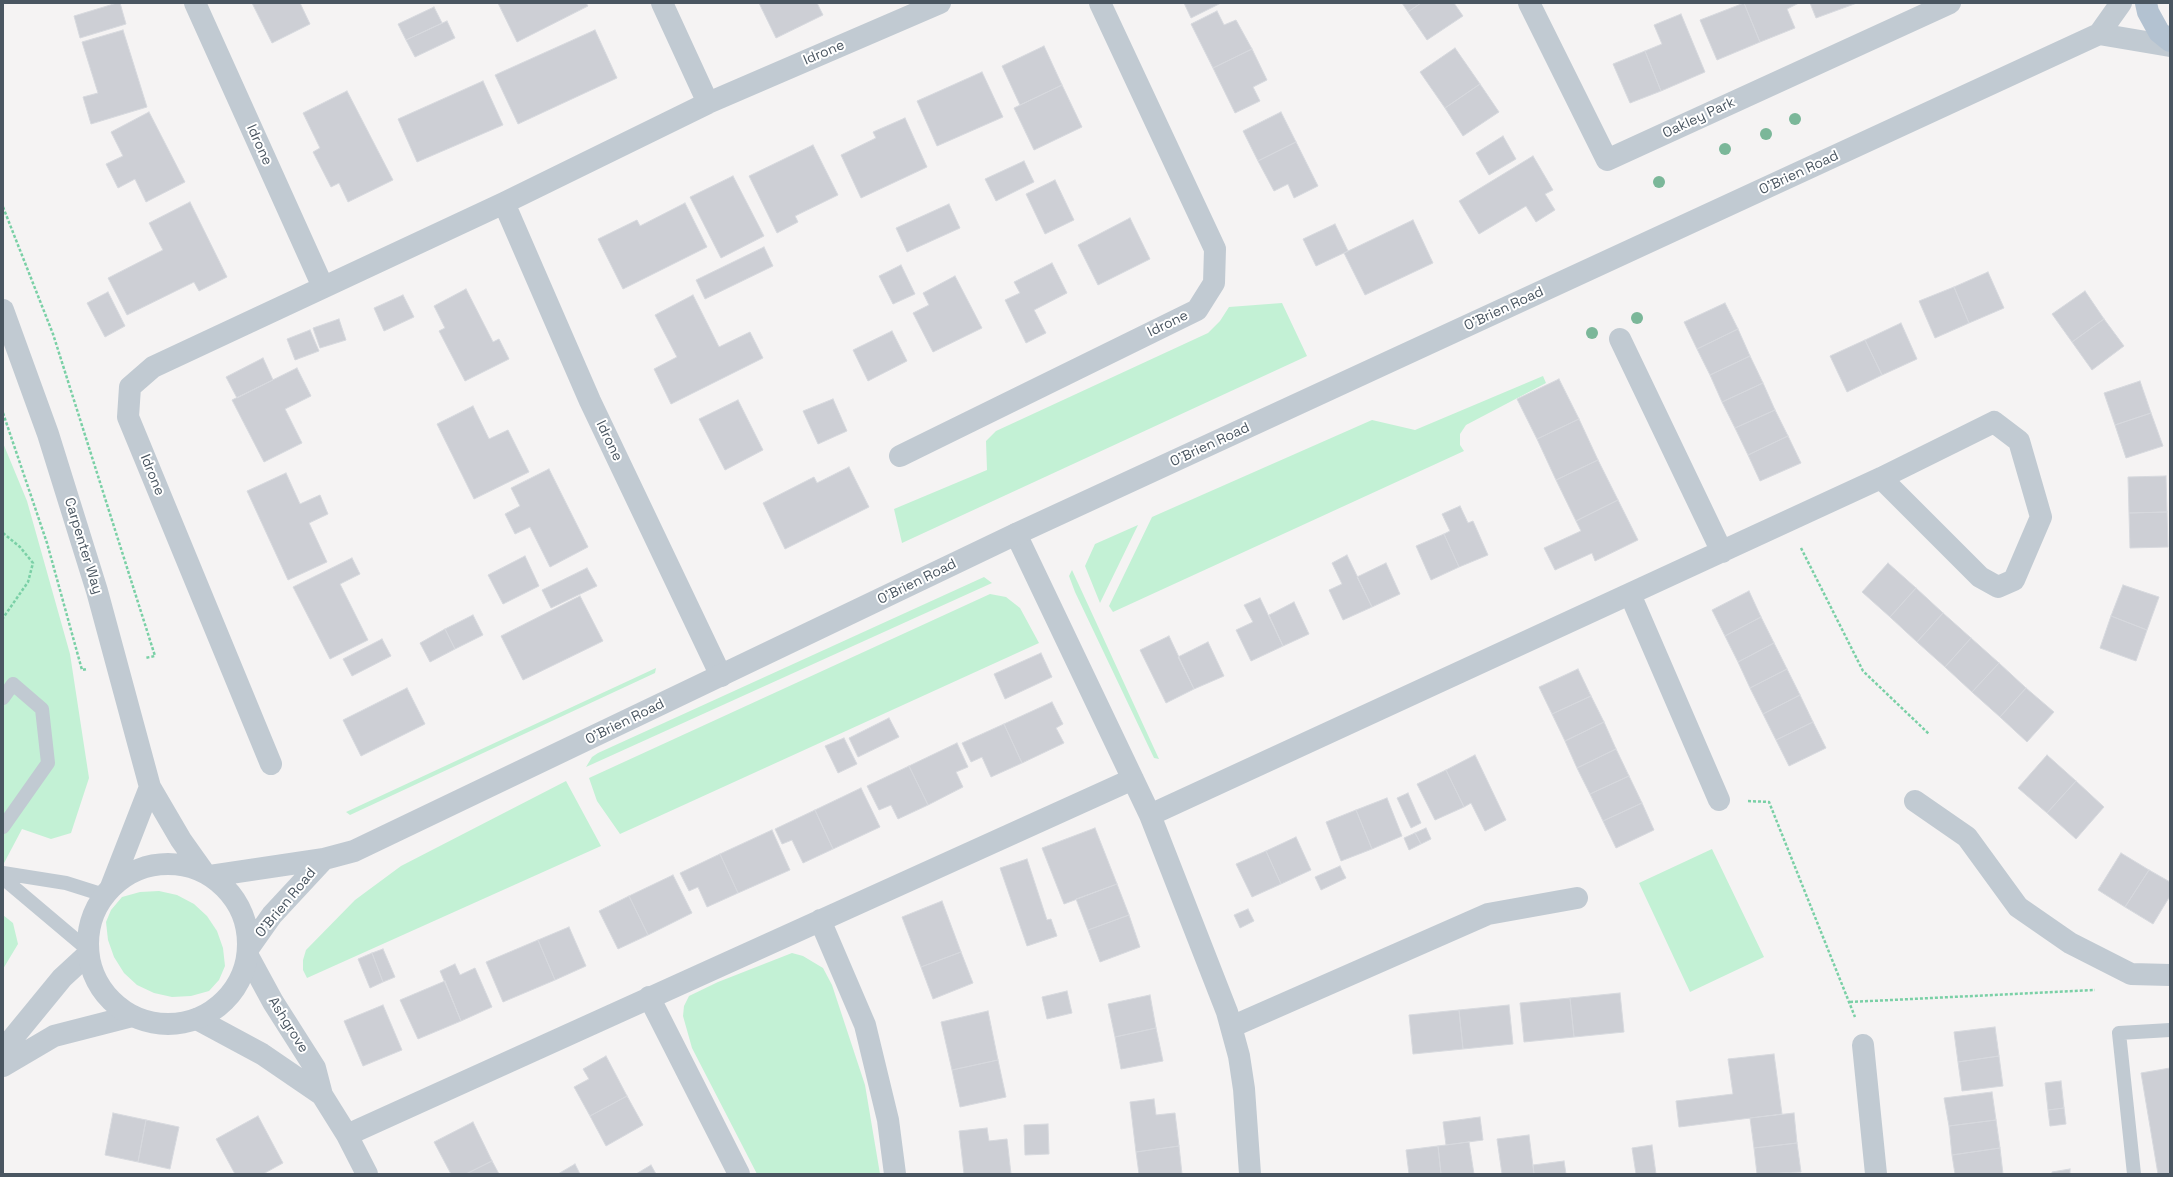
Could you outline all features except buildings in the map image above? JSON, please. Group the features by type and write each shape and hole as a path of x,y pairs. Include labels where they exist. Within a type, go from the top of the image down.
{"main road":[{"path":"2146,3 2148,12 2159,32 2170,41"}],"street":[{"name":"Idrone","path":"195,3 323,287"},
{"path":"662,3 708,102"},
{"name":"Idrone","path":"271,764 128,417 130,387 153,367 504,203 708,102 940,3"},
{"name":"Idrone","path":"900,456 1198,310 1214,283 1215,250 1100,3"},
{"name":"Oakley Park","path":"1529,3 1607,160 1950,3"},
{"name":"O'Brien Road","path":"207,874 324,859 354,851 1016,534 2099,34 2121,3"},
{"path":"2099,34 2170,46"},
{"name":"Idrone","path":"504,203 590,401 720,676"},
{"name":"Carpenter Way","path":"3,310 48,434 95,583 150,787 181,840 207,874"},
{"path":"1620,339 1722,552"},
{"path":"1150,815 1881,478 1994,422 2019,441 2041,517 2014,580 1998,587 1980,577 1881,478"},
{"path":"1016,534 1150,815 1231,1027 1239,1056 1244,1089 1250,1174"},
{"path":"1630,594 1719,800"},
{"path":"347,1135 1133,779"},
{"path":"107,891 126,874 158,864 184,865 207,874 227,889 239,907 246,927 248,952 241,976 230,994 215,1009 197,1019 164,1024 147,1022 132,1016 115,1004 102,990 93,973 87,951 89,930 94,911 107,891 150,787"},
{"path":"1915,801 1967,837 2018,907 2070,943 2131,974 2170,975"},
{"name":"O'Brien Road","path":"248,952 272,915 324,859"},
{"path":"1231,1027 1488,914 1577,898"},
{"path":"820,920 866,1025 888,1120 895,1174"},
{"path":"3,1050 62,978 87,951"},
{"name":"Ashgrove","path":"248,952 272,1002 315,1068 322,1095 347,1135 367,1174"},
{"path":"649,997 739,1174"},
{"path":"3,1066 54,1036 132,1016"},
{"name":"Ashgrove","path":"197,1019 262,1054 322,1095"},
{"path":"1863,1045 1876,1174"}],"lane":[{"path":"3,698 13,684 42,709 48,763 3,827"},
{"path":"3,873 107,891"},
{"path":"3,878 87,951"},
{"path":"2134,1174 2119,1033 2170,1030"}],"path":[{"path":"1788,521 1862,671 1929,734"},
{"path":"3,533 20,547 33,563 28,582 3,618"},
{"path":"1719,800 1769,802 1850,1002 1863,1045"},
{"path":"1850,1002 2098,990 2131,974"}],"green space":[{"path":"1282,303 1307,356 902,543 894,509 987,470 986,441 996,431 1208,333 1220,321 1229,307"},
{"path":"1543,376 1546,383 1466,425 1460,434 1460,445 1464,451 1113,612 1109,606 1152,517 1372,420 1415,430"},
{"path":"3,443 27,501 70,654 89,778 71,833 51,839 22,829 3,865"},
{"path":"1138,525 1100,603 1085,566 1095,544"},
{"path":"1072,570 1159,759 1154,758 1075,592 1069,576"},
{"path":"984,577 992,583 586,767 592,757 598,753"},
{"path":"990,594 1006,597 1020,608 1039,643 620,834 597,801 589,778"},
{"path":"656,668 655,673 350,815 346,812"},
{"path":"566,781 601,846 307,978 303,970 303,960 306,950 355,900 401,866"},
{"path":"1712,849 1764,957 1690,992 1639,883"},
{"path":"159,891 177,895 194,904 207,916 217,931 223,948 225,966 219,980 209,991 191,996 172,997 154,993 137,985 124,973 114,957 108,940 106,922 111,910 122,897 140,892"},
{"path":"3,915 13,923 18,944 3,969"},
{"path":"792,953 803,956 823,968 832,985 865,1085 880,1174 757,1174 692,1048 683,1016 684,1006 689,996 718,982"}]}
